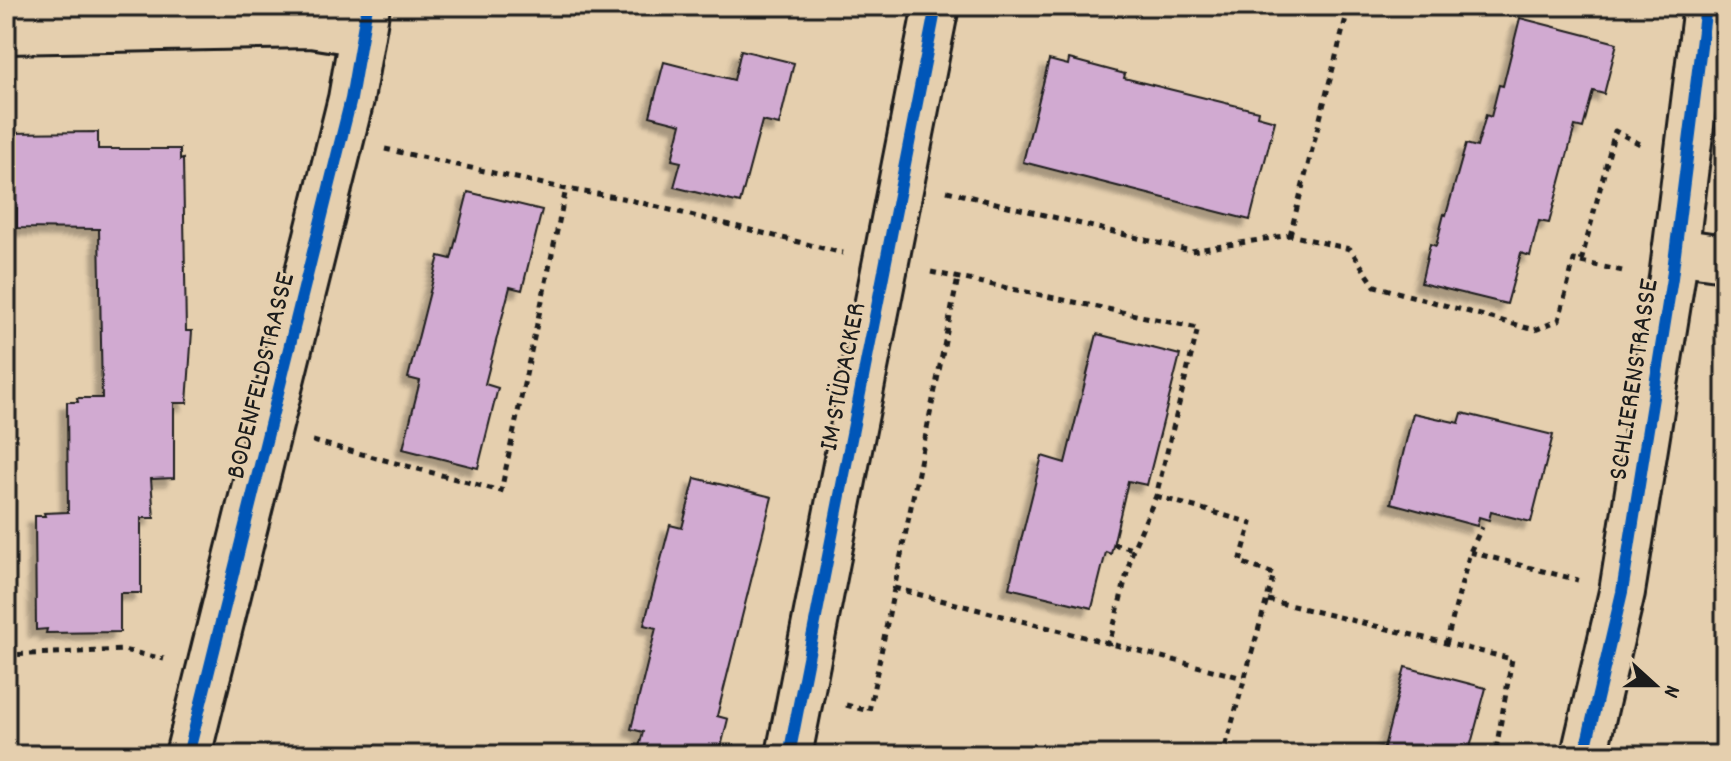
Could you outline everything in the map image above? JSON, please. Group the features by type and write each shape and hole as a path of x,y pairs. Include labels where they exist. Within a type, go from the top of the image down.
{"street":[{"name":"IM STÜDACKER","path":"789,755 936,6"},
{"name":"SCHLIERENSTRASSE","path":"1584,755 1622,592 1675,251 1706,6"},
{"path":"6,31 311,25 365,19"},
{"name":"BODENFELDSTRASSE","path":"188,755 351,99 365,19"},
{"path":"1675,251 1725,258"}],"path":[{"path":"1290,235 1349,6"},
{"path":"1581,262 1615,131 1649,148"},
{"path":"902,180 1191,251 1290,235 1350,249 1375,286 1535,330 1559,320 1574,260 1637,275"},
{"path":"269,430 501,491 566,189"},
{"path":"802,694 869,711 958,278"},
{"path":"1156,496 1251,523 1240,562 1274,574 1223,755"},
{"path":"1446,644 1470,552 1482,527"},
{"path":"1113,544 1133,549"},
{"path":"1470,552 1588,583"},
{"path":"894,588 1243,678"},
{"path":"1268,600 1512,659 1495,755"},
{"path":"6,655 123,650 209,670"}],"building":[{"path":"1520,18 1617,43 1604,94 1593,91 1583,128 1575,126 1549,223 1539,221 1530,256 1521,253 1507,304 1421,283 1430,244 1436,246 1466,144 1477,147 1486,115 1491,117 1499,85 1503,86"},
{"path":"741,50 794,63 779,125 762,121 740,203 674,187 681,162 672,160 681,124 650,116 664,62 734,80"},
{"path":"1069,59 1125,74 1124,78 1258,111 1257,116 1275,121 1250,220 1023,162 1049,60 1068,65"},
{"path":"98,132 98,149 180,149 180,160 183,159 186,331 192,331 187,403 174,403 174,478 151,479 154,518 141,518 141,593 120,593 120,632 46,633 47,629 36,630 35,516 68,512 67,402 78,402 77,398 102,398 99,229 17,228 17,208 6,208 6,133"},
{"path":"468,192 542,210 522,290 510,287 485,384 498,388 478,468 403,449 420,381 408,378 439,256 451,259"},
{"path":"1097,334 1180,355 1147,485 1128,481 1111,554 1106,552 1092,608 1009,588 1042,456 1065,463"},
{"path":"1413,413 1459,423 1462,413 1553,435 1531,522 1491,512 1489,520 1479,517 1477,526 1391,503"},
{"path":"695,478 772,497 717,716 728,719 719,755 637,755 643,732 631,729 656,628 644,625 670,525 682,528"},
{"path":"1405,667 1486,688 1468,755 1382,755"}],"cycle path":[{"path":"188,755 351,99 367,6"},
{"path":"789,755 936,6"},
{"path":"1584,755 1622,592 1672,278 1706,6"}]}
